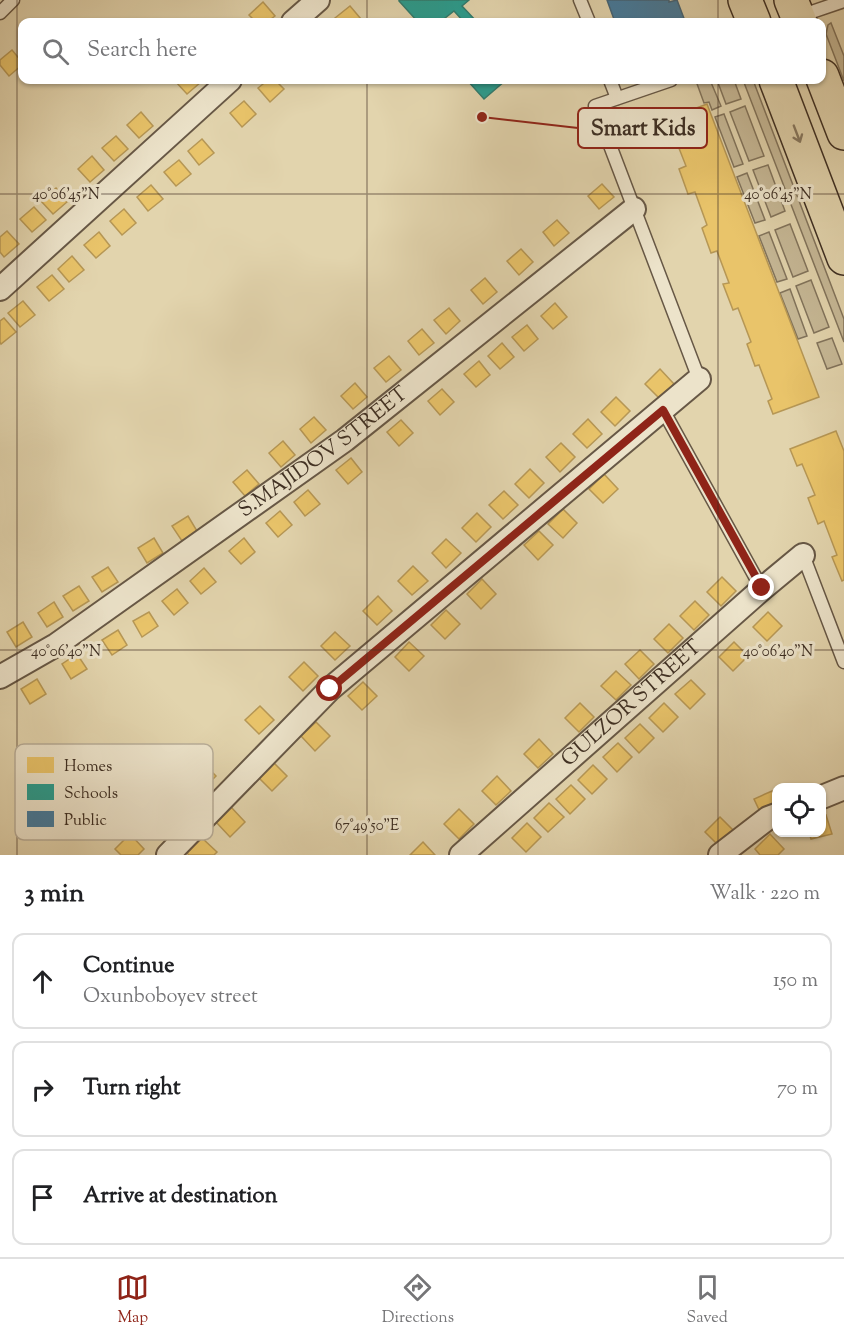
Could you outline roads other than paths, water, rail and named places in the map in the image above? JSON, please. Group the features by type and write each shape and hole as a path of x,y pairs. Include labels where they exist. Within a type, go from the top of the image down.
{"main road":[{"path":"745,0 752,18"},
{"path":"778,84 844,258"},
{"path":"825,84 844,134"}],"street":[{"path":"298,18 318,0"},
{"path":"0,289 226,84"},
{"name":"S.MAJIDOV STREET","path":"0,677 56,645 345,440 634,209"},
{"path":"213,809 330,689 699,380"},
{"name":"GULZOR STREET","path":"461,855 762,588 803,555"},
{"path":"826,795 844,788"},
{"path":"720,855 772,817"},
{"path":"168,855 183,840"}],"lane":[{"path":"0,13 13,0"},
{"path":"580,0 587,18"},
{"path":"797,13 844,1"},
{"path":"612,84 617,98"},
{"path":"659,84 595,106 699,380"},
{"path":"663,410 762,588"},
{"path":"803,555 844,662"}],"place":[{"name":"Smart Kids","path":"482,117"}]}
